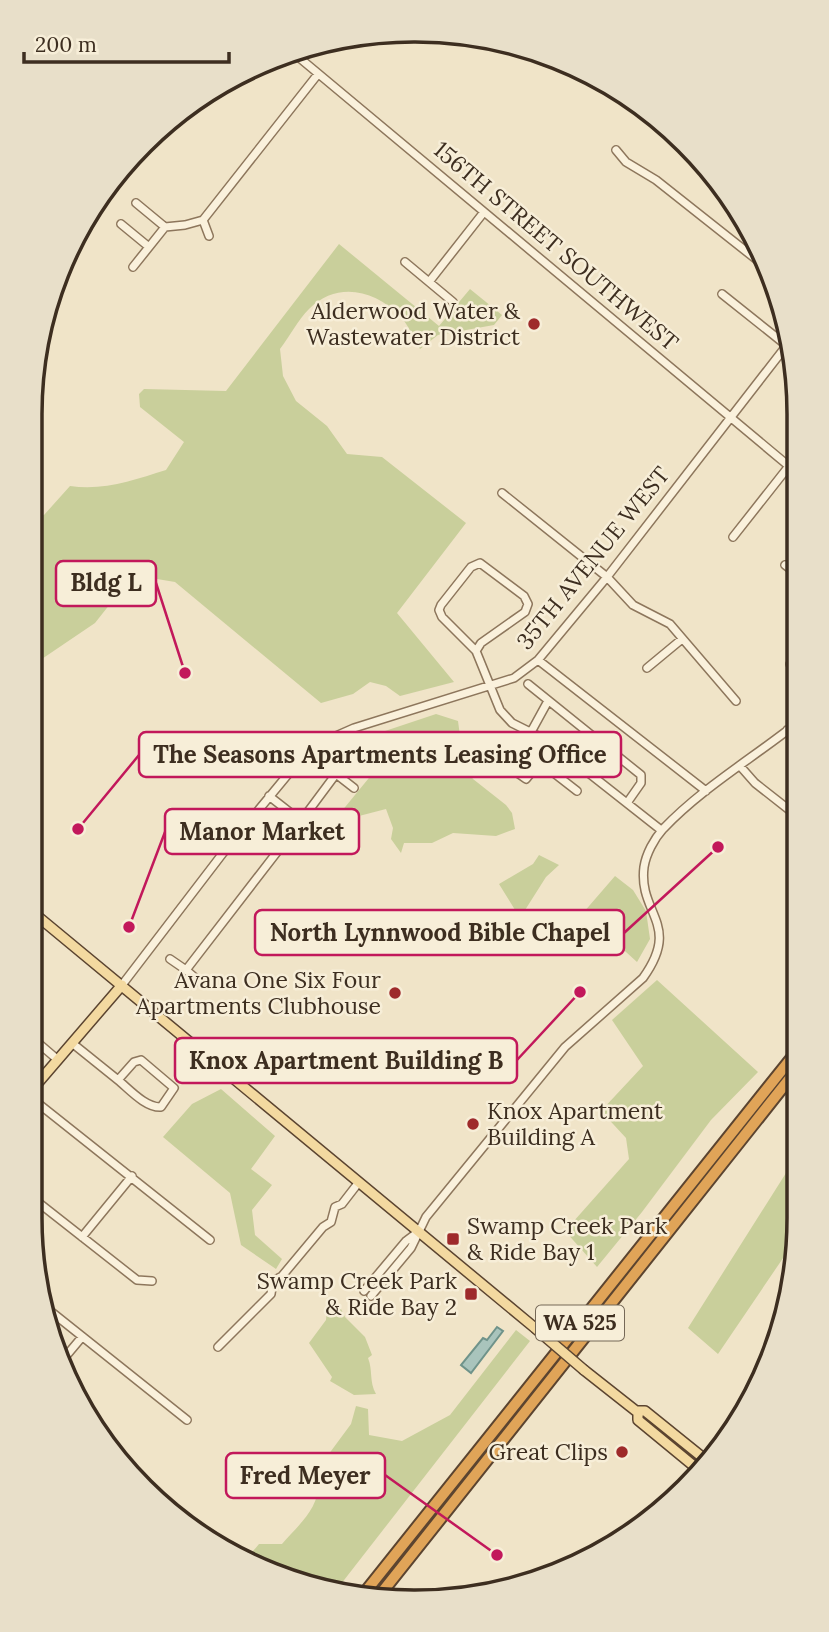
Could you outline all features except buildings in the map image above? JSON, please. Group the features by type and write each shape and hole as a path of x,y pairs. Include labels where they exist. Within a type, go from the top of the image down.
{"highway":[{"name":"WA 525","path":"368,1587 787,1064"},
{"name":"WA 525","path":"385,1589 787,1082"}],"main road":[{"path":"42,920 638,1413"},
{"path":"42,1078 122,985"},
{"path":"638,1413 645,1411 701,1456"},
{"path":"638,1413 638,1420 693,1465"}],"street":[{"name":"156TH STREET SOUTHWEST","path":"301,60 787,464"},
{"path":"136,203 165,227 202,220 318,74"},
{"path":"616,150 626,162 656,180 752,256"},
{"path":"429,282 484,212"},
{"path":"202,220 209,236"},
{"path":"121,224 149,247"},
{"path":"133,267 165,227"},
{"path":"405,262 453,302"},
{"path":"722,294 778,336"},
{"name":"35TH AVENUE WEST","path":"122,985 299,761 329,739 354,728 514,678 538,660 607,577 782,351"},
{"path":"733,537 787,469"},
{"path":"502,493 607,577 633,605 670,624 736,701"},
{"path":"476,651 481,643 525,612 528,604 524,596 480,563 471,567 439,610 442,617 476,651 500,710 512,723 548,741 661,830"},
{"path":"648,668 682,639"},
{"path":"538,660 706,791"},
{"path":"528,684 641,775 641,783 627,803"},
{"path":"531,732 548,701"},
{"path":"367,1294 406,1241 418,1232 426,1217 565,1047 643,978 650,968 657,956 660,942 658,925 646,889 644,868 649,850 661,830 706,791 787,731"},
{"path":"540,762 526,779 502,762 500,756 505,748 512,744 523,749 540,762 577,791"},
{"path":"740,766 755,783 787,808"},
{"path":"186,970 336,774 354,788"},
{"path":"269,796 301,821"},
{"path":"170,959 200,982"},
{"path":"72,1043 118,1080 157,1108 161,1107 174,1088 141,1060 134,1062 118,1080"},
{"path":"42,1046 58,1060"},
{"path":"42,1106 210,1240"},
{"path":"82,1237 132,1176"},
{"path":"218,1347 271,1294 273,1280 282,1276 323,1227 331,1222 335,1207 342,1204 359,1182"},
{"path":"42,1205 137,1280 152,1281"},
{"path":"55,1315 187,1420"},
{"path":"68,1354 82,1337"}],"green space":[{"path":"339,244 439,326 470,289 502,315 494,325 438,335 420,349 406,323 390,307 368,295 344,292 320,300 309,309 280,349 283,376 296,401 327,426 347,454 382,457 466,523 397,613 454,682 400,696 386,686 370,682 353,694 321,703 175,582 133,575 95,623 42,659 42,516 70,486 107,486 166,470 184,442 140,407 139,394 144,389 226,391"},
{"path":"436,714 458,721 464,766 473,779 506,805 512,813 515,829 496,836 453,833 432,843 404,843 401,853 391,839 393,828 386,809 332,823 373,773 347,749 352,742"},
{"path":"539,855 559,865 546,877 520,918 499,884 533,864"},
{"path":"615,876 633,890 646,911 650,939 637,962 583,913"},
{"path":"657,980 758,1072 711,1120 597,1267 565,1231 629,1159 626,1138 601,1111 643,1066 612,1020"},
{"path":"221,1089 275,1136 251,1169 272,1185 252,1210 255,1235 282,1259 276,1269 241,1245 230,1193 163,1137 192,1104"},
{"path":"787,1171 785,1255 718,1354 688,1328"},
{"path":"339,1305 345,1317 365,1337 372,1355 368,1358 376,1394 354,1395 330,1381 332,1377 309,1343 326,1320 327,1310"},
{"path":"516,1330 530,1341 342,1583 295,1570 252,1553 259,1544 282,1544 310,1511 318,1493 317,1470 351,1424 356,1406 368,1409 369,1435 402,1441 450,1415"}],"water":[{"path":"497,1327 503,1331 471,1373 461,1365 483,1338 487,1340"}],"place":[{"name":"Alderwood Water & Wastewater District","path":"534,324"},
{"name":"Bldg L","path":"185,673"},
{"name":"The Seasons Apartments Leasing Office","path":"78,829"},
{"name":"North Lynnwood Bible Chapel","path":"718,847"},
{"name":"Manor Market","path":"129,927"},
{"name":"Knox Apartment Building B","path":"580,992"},
{"name":"Avana One Six Four Apartments Clubhouse","path":"395,993"},
{"name":"Knox Apartment Building A","path":"473,1124"},
{"name":"Swamp Creek Park & Ride Bay 1","path":"453,1239"},
{"name":"Swamp Creek Park & Ride Bay 2","path":"471,1294"},
{"name":"Great Clips","path":"622,1452"},
{"name":"Fred Meyer","path":"497,1555"}]}
